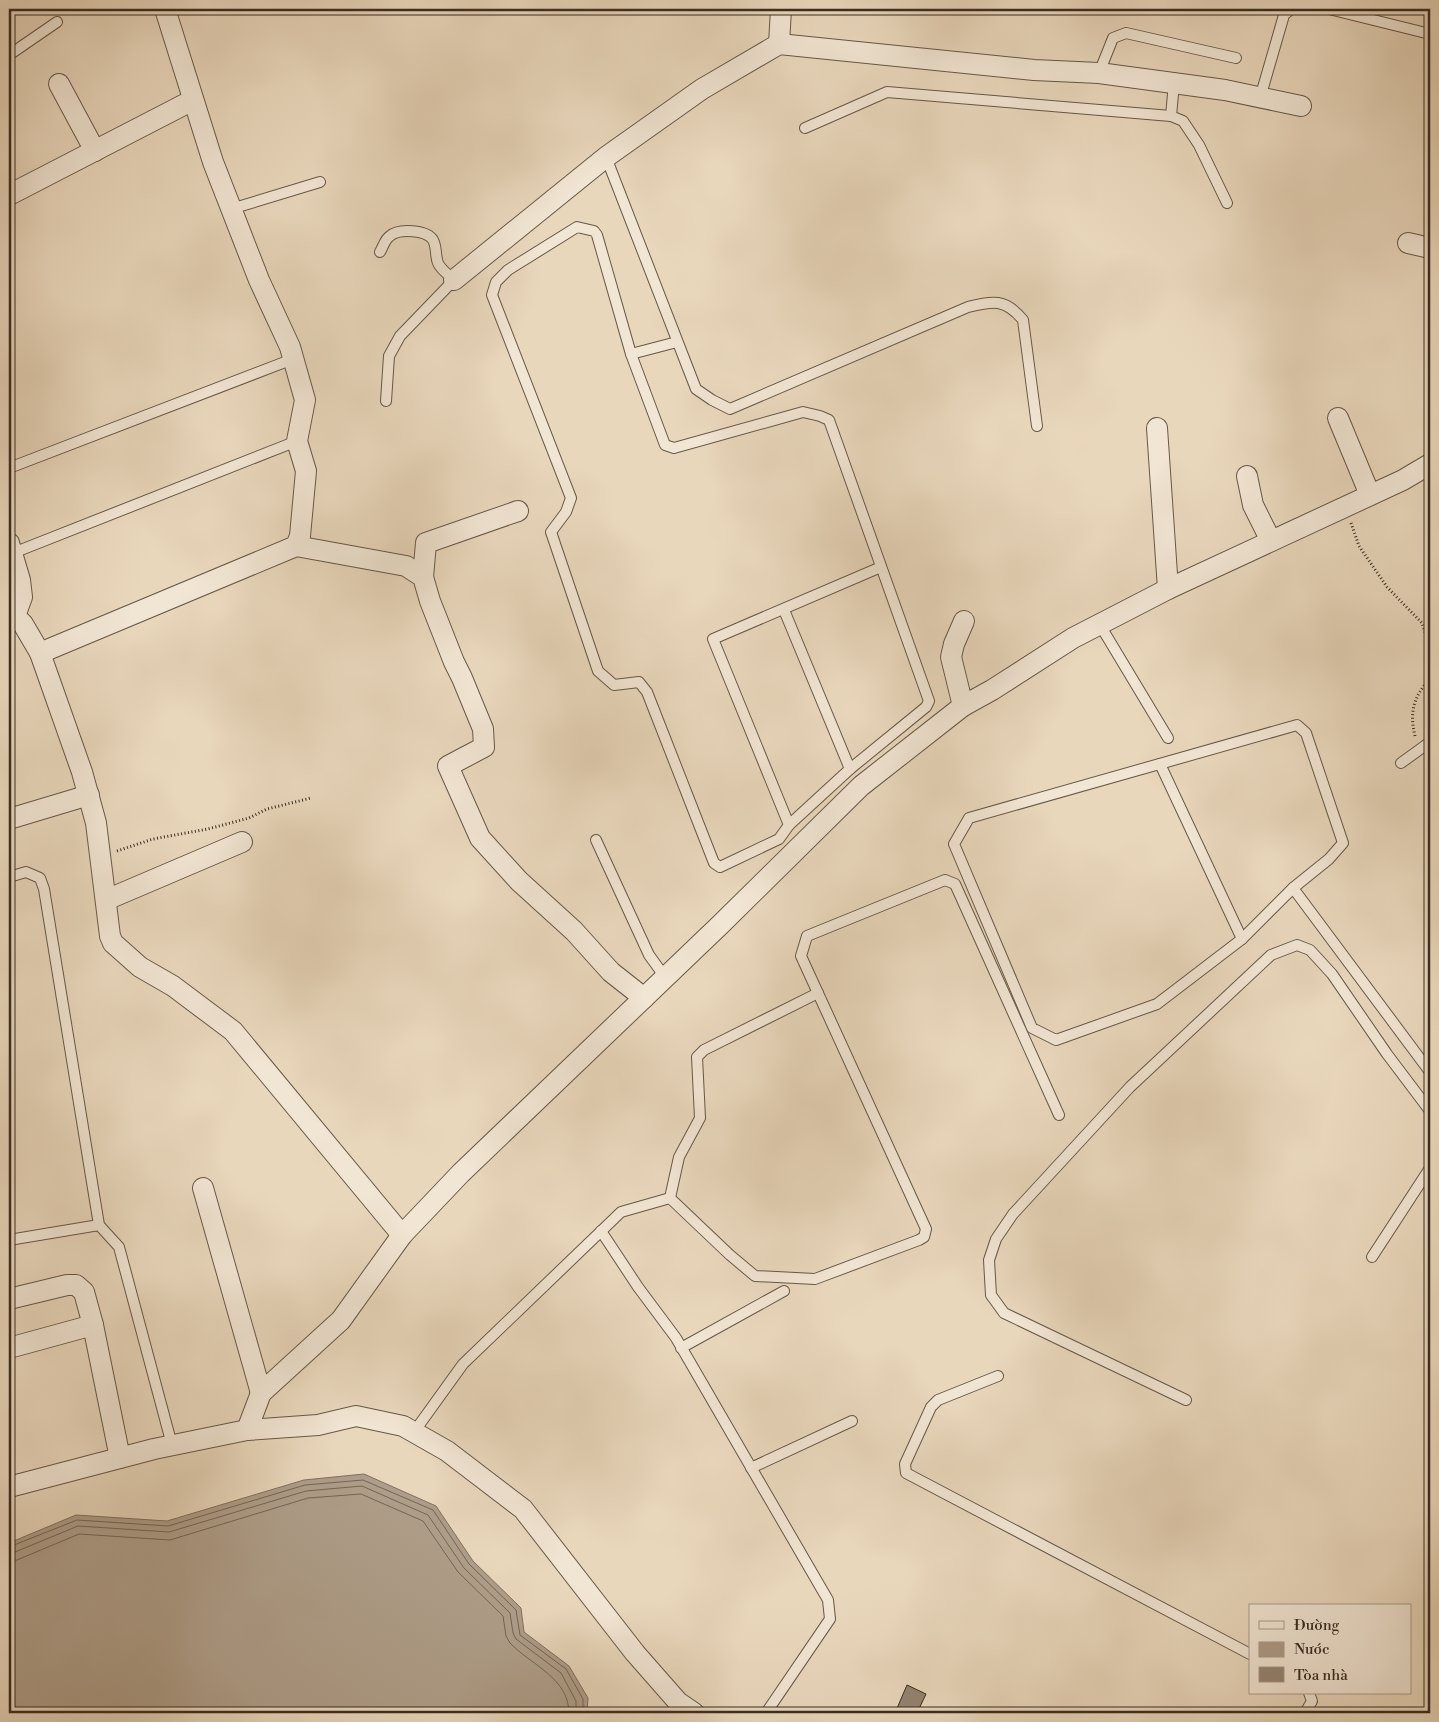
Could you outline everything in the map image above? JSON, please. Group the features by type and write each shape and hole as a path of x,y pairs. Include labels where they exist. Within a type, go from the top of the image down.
{"street":[{"path":"166,9 213,162 294,359 305,400 297,441 306,471 300,536 296,546"},
{"path":"779,44 781,9"},
{"path":"454,280 606,157 702,89 779,44 1034,70 1099,73 1225,90 1301,106"},
{"path":"59,84 95,151"},
{"path":"9,195 193,100"},
{"path":"1408,243 1430,248"},
{"path":"1338,418 1370,495"},
{"path":"1157,428 1168,589"},
{"path":"247,1430 262,1393 342,1320 402,1235 461,1173 861,786 963,706 992,690 1073,638 1168,589 1403,480 1430,464"},
{"path":"1247,476 1253,505 1271,541"},
{"path":"518,511 426,543 423,577 430,601 482,729 484,747 448,766 480,838 519,881 574,931 611,972 644,998"},
{"path":"40,653 296,546 406,566 423,577"},
{"path":"11,548 20,580 22,596 12,615 23,624 40,653 89,795 96,823 110,936 114,943 140,967 173,986 233,1031 402,1235"},
{"path":"963,706 951,658 954,644 964,621"},
{"path":"9,819 89,795"},
{"path":"106,900 242,842"},
{"path":"203,1188 262,1393"},
{"path":"9,1299 67,1285 76,1285 84,1292 93,1325 120,1458"},
{"path":"9,1348 93,1325"},
{"path":"9,1487 172,1445 247,1430 318,1425 356,1416 403,1426 447,1450 523,1509 635,1653 672,1707 694,1713"}],"lane":[{"path":"1260,98 1284,15 1291,9"},
{"path":"1329,9 1430,34"},
{"path":"9,55 57,22"},
{"path":"1099,73 1113,38 1126,33 1236,58"},
{"path":"1171,116 1174,83"},
{"path":"806,128 887,92 1171,116 1182,121 1200,145 1227,203"},
{"path":"606,157 696,389 712,400 730,409 968,307 984,303 1000,303 1014,309 1023,320 1038,426"},
{"path":"232,209 320,182"},
{"path":"577,227 594,231 598,235 631,354 665,445 674,448 803,412 829,420 929,701 926,707 850,769 789,826 779,839 720,867 714,862 647,692 639,682 614,686 598,671 552,532 566,512 571,498 492,295 496,282 508,270 577,227"},
{"path":"380,252 387,238 394,233 404,231 428,236 434,242 438,264 454,280 400,336 390,356 386,401"},
{"path":"631,354 677,342"},
{"path":"9,468 294,359"},
{"path":"11,548 297,441"},
{"path":"789,826 713,639 881,568"},
{"path":"784,610 850,769"},
{"path":"1100,625 1168,738"},
{"path":"1297,725 1306,733 1343,843 1329,859 1293,888 1242,938 1157,1004 1056,1040 1032,1028 954,844 969,818 1297,725"},
{"path":"1401,762 1430,742"},
{"path":"1160,764 1242,938"},
{"path":"596,840 649,955 665,977"},
{"path":"9,877 26,872 40,878 44,889 99,1225 119,1247 172,1445"},
{"path":"670,1198 755,1276 815,1279 924,1237 926,1229 801,956 807,936 945,880 955,884 1059,1115"},
{"path":"1293,888 1430,1072"},
{"path":"1186,1400 1004,1313 991,1295 989,1260 996,1239 1014,1214 1130,1087 1271,955 1297,945 1310,950 1332,974 1386,1054 1430,1111"},
{"path":"670,1198 679,1157 700,1118 697,1057 704,1050 818,993"},
{"path":"1372,1257 1430,1168"},
{"path":"414,1432 463,1364 621,1212 670,1198"},
{"path":"9,1240 99,1225"},
{"path":"601,1232 681,1348 828,1600 830,1619 766,1713"},
{"path":"681,1348 784,1291"},
{"path":"998,1376 938,1400 932,1407 906,1464 906,1473 1249,1653"},
{"path":"751,1468 852,1421"},
{"path":"1305,1713 1312,1701 1309,1694"}],"path":[{"path":"1346,506 1359,546 1387,587 1422,623 1430,648"},
{"path":"1421,749 1414,735 1412,714 1418,693 1430,678"},
{"path":"101,857 153,839 208,829 249,818 267,809 311,798"}],"water":[{"path":"364,1474 436,1506 473,1561 521,1608 524,1632 569,1666 588,1698 587,1713 9,1713 9,1543 76,1515 167,1521 304,1480"}],"building":[{"path":"907,1685 926,1694 917,1713 895,1713"}]}
